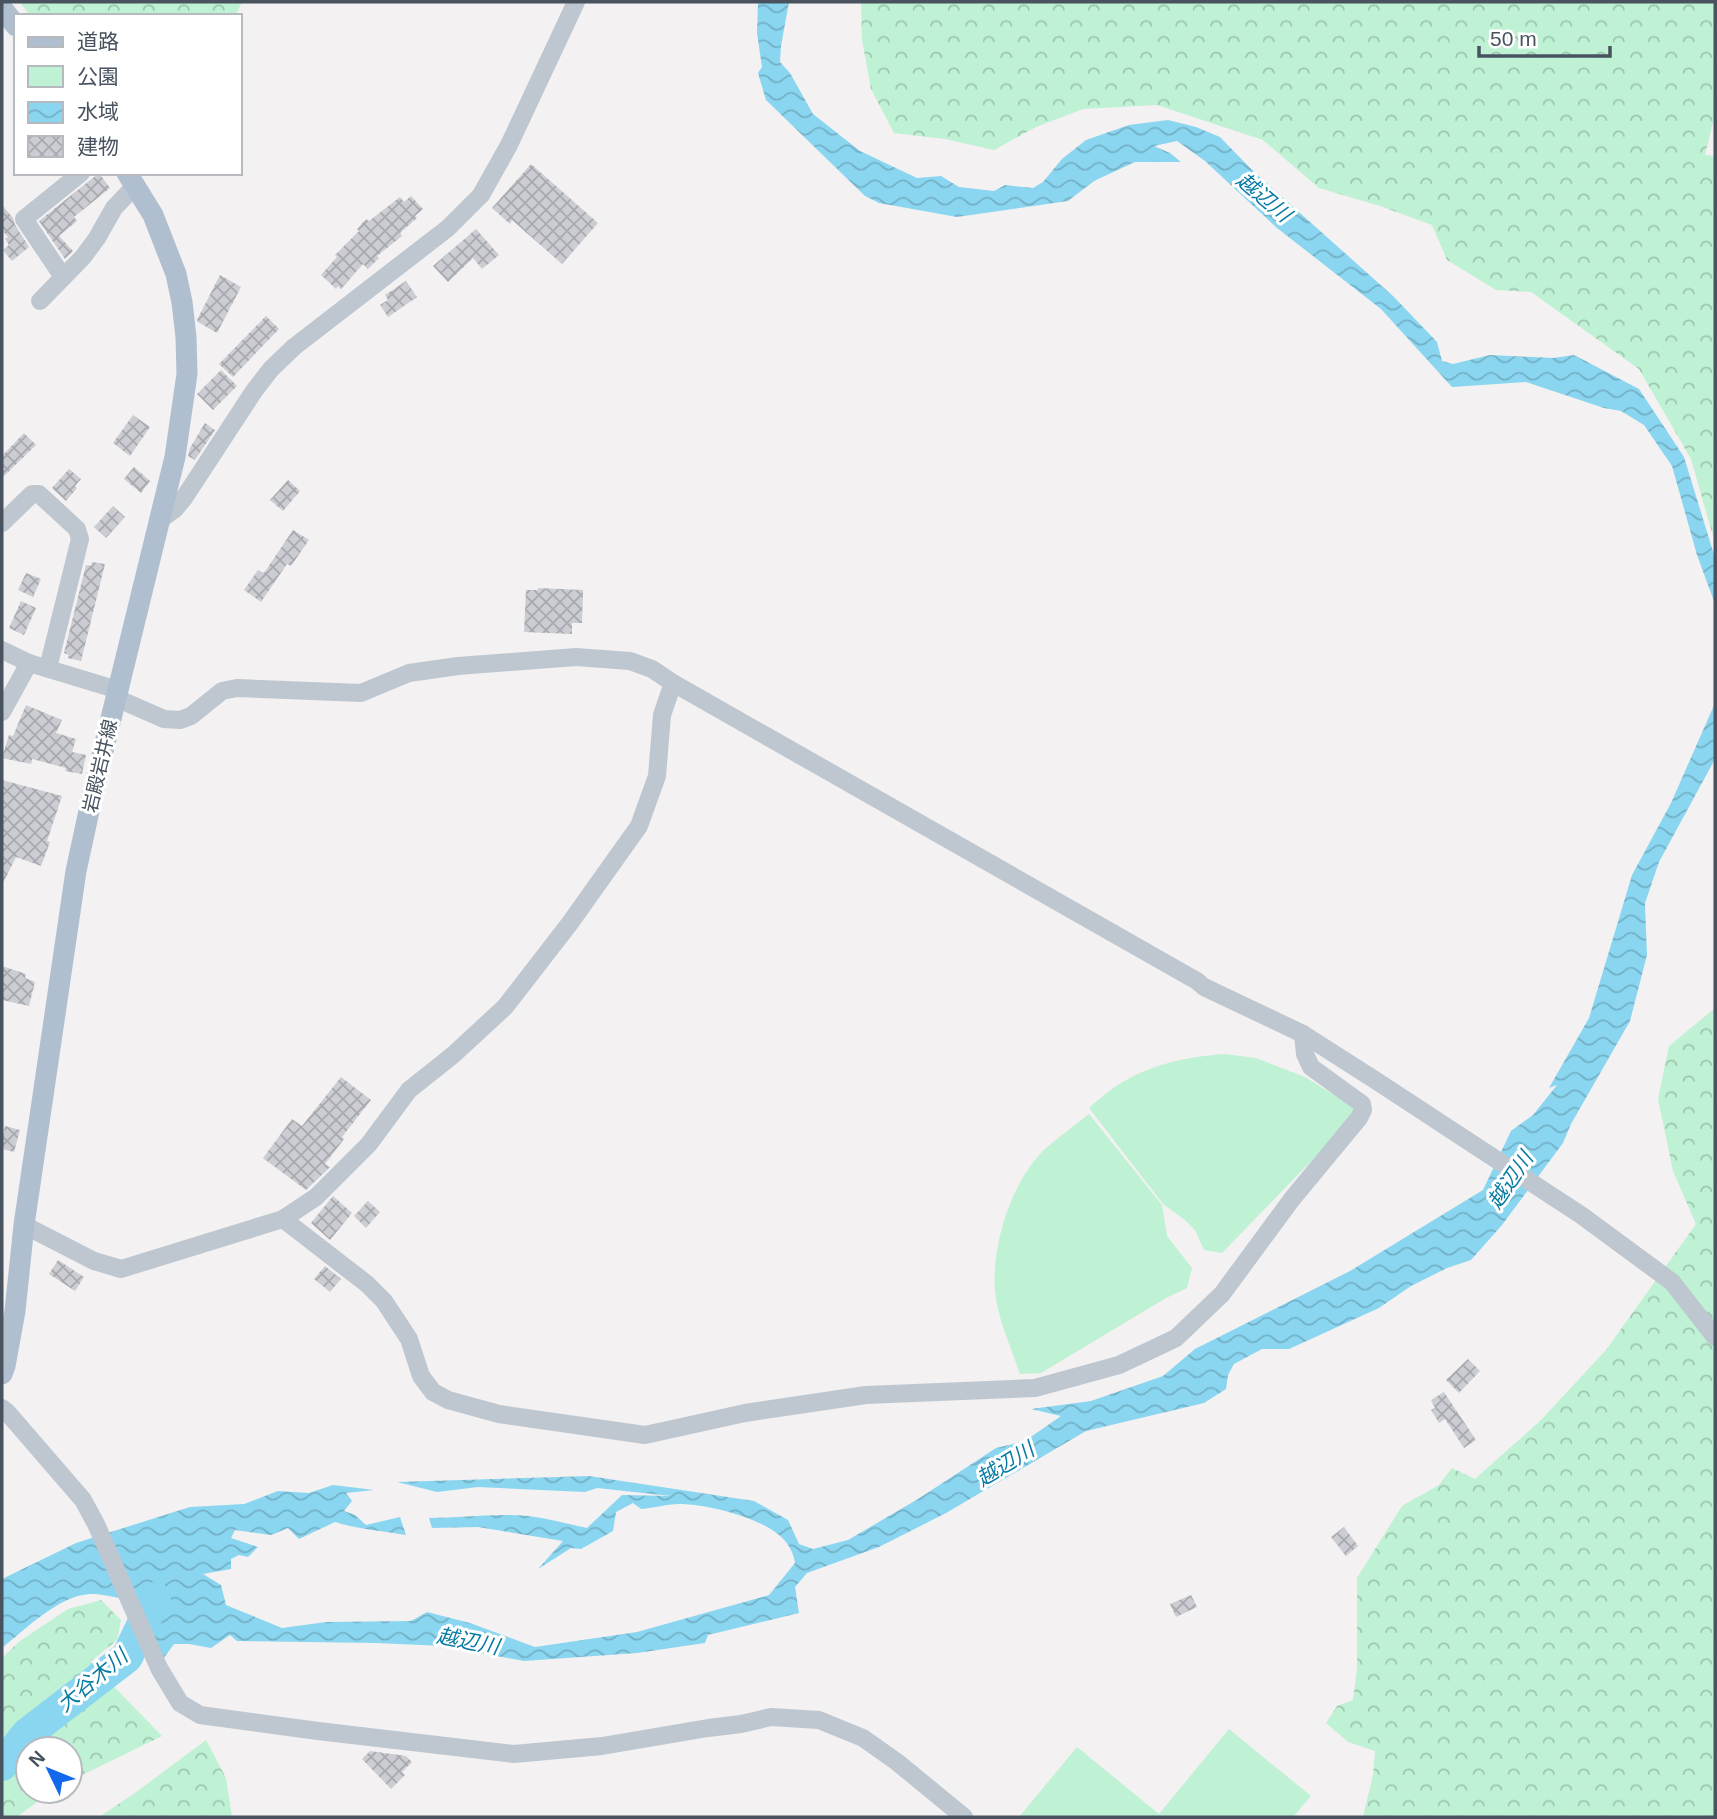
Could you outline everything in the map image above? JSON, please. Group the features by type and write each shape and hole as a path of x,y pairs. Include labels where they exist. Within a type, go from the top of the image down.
{"main road":[{"path":"2,8 14,23"},
{"name":"岩殿岩井線","path":"2,1374 5,1366 8,1307 24,1225 76,871 160,520 174,457 187,374 182,302 173,265 153,215 131,179"}],"street":[{"path":"160,520 184,498 271,369 293,347 448,228 481,195 509,145 576,2"},
{"path":"63,277 23,219 78,175"},
{"path":"40,301 90,247 131,179"},
{"path":"2,523 32,494 39,494 77,529 80,538 48,668"},
{"path":"2,650 29,663 117,694 164,719 180,720 191,716 222,691 237,688 362,694 409,673 458,666 576,657 630,661 652,669 1205,987 1303,1034 1630,1249 1672,1282 1715,1337"},
{"path":"2,712 29,663"},
{"path":"24,1225 94,1261 121,1269 283,1219 316,1197 369,1144 409,1090 453,1055 505,1007 570,923 639,826 657,776 662,715 673,683"},
{"path":"283,1219 367,1284 384,1301 409,1339 421,1376 433,1392 447,1400 499,1414 645,1435 745,1413 866,1395 1035,1388 1119,1365 1176,1338 1222,1294 1292,1199 1359,1118 1363,1110 1362,1104 1311,1067 1305,1054 1303,1034"},
{"path":"2,1408 83,1500 159,1668 180,1703 200,1715 514,1754 602,1746 771,1717 819,1720 863,1738 964,1817"}],"green space":[{"path":"20,2 242,2 236,14 29,14"},
{"path":"861,2 1715,2 1715,114 1705,155 1715,156 1715,543 1691,459 1639,369 1531,292 1496,290 1447,260 1432,225 1319,188 1263,140 1157,105 1083,109 1036,127 994,150 945,139 894,133 871,89 862,40"},
{"path":"1715,1008 1715,1817 1363,1817 1373,1775 1375,1751 1348,1742 1326,1723 1337,1706 1353,1700 1357,1668 1357,1578 1402,1506 1439,1485 1452,1468 1475,1479 1541,1420 1606,1350 1696,1224 1673,1171 1658,1099 1669,1046"},
{"path":"1224,1054 1256,1058 1305,1077 1349,1104 1354,1110 1353,1118 1222,1253 1204,1250 1195,1230 1163,1204 1089,1108 1115,1087 1140,1073 1181,1060"},
{"path":"1089,1114 1162,1205 1167,1236 1192,1268 1187,1288 1041,1373 1020,1374 1002,1323 995,1291 996,1255 1000,1236 1021,1180 1032,1164 1048,1146"},
{"path":"101,1600 121,1620 117,1640 90,1662 162,1736 84,1774 84,1735 14,1735 14,1805 33,1805 17,1817 2,1817 2,1658 20,1641 68,1609"},
{"path":"1229,1729 1311,1796 1293,1817 1019,1817 1077,1747 1159,1814"},
{"path":"206,1740 226,1778 232,1817 99,1817 135,1793"}],"water":[{"name":"越辺川","path":"758,2 789,2 780,62 790,73 813,114 860,151 917,178 941,176 959,187 994,191 1005,185 1033,188 1043,182 1062,159 1086,140 1129,125 1168,120 1196,127 1220,137 1254,172 1393,296 1437,342 1442,361 1453,364 1490,355 1553,358 1574,355 1639,389 1684,457 1715,558 1715,604 1697,555 1672,466 1644,425 1621,411 1526,382 1452,387 1381,309 1277,228 1205,161 1177,141 1154,146 1170,153 1181,162 1135,162 1094,181 1068,201 957,217 879,203 865,196 766,100 758,73 762,67 757,33"},
{"name":"越辺川","path":"1715,703 1715,759 1659,862 1645,903 1647,955 1630,1021 1571,1124 1563,1143 1502,1225 1471,1260 1447,1268 1411,1286 1379,1308 1289,1349 1262,1349 1234,1364 1228,1375 1226,1389 1204,1403 1086,1431 946,1513 879,1547 807,1573 795,1587 799,1613 708,1635 705,1643 637,1653 524,1661 444,1646 237,1641 230,1635 211,1648 174,1644 163,1659 145,1613 144,1603 90,1594 78,1596 54,1607 2,1648 2,1579 76,1543 190,1507 244,1504 278,1491 309,1493 333,1485 374,1490 346,1493 352,1501 344,1511 355,1515 366,1525 400,1517 406,1535 335,1522 299,1539 288,1528 271,1535 235,1530 231,1538 258,1547 248,1557 239,1555 231,1559 231,1569 203,1574 221,1585 226,1605 282,1628 326,1622 411,1621 427,1612 470,1623 535,1647 637,1632 769,1595 795,1563 792,1551 770,1528 731,1513 703,1506 679,1504 641,1509 633,1503 616,1512 613,1531 581,1549 571,1548 538,1569 563,1541 478,1527 432,1528 429,1518 528,1516 587,1528 622,1495 671,1496 597,1488 585,1492 478,1487 437,1492 397,1482 589,1476 754,1501 788,1520 799,1544 813,1549 848,1540 918,1499 996,1448 1025,1441 1061,1416 1031,1409 1091,1401 1163,1376 1195,1349 1350,1271 1483,1190 1511,1131 1533,1115 1557,1085 1549,1088 1589,1018 1632,875 1671,803"}],"building":[{"path":"531,164 598,223 562,264 512,220 510,224 492,208"},
{"path":"96,175 100,175 110,188 74,217 77,221 59,236 73,251 65,259 39,221"},
{"path":"411,196 423,209 400,233 402,236 377,256 379,258 368,269 363,264 341,289 338,286 336,289 321,275 366,219 369,221 400,197 404,202"},
{"path":"2,205 13,218 29,247 12,261 3,250 9,245 5,239 8,237 2,230"},
{"path":"476,229 499,255 482,269 473,258 448,282 433,266"},
{"path":"220,275 241,287 217,333 197,320"},
{"path":"406,281 417,297 388,317 380,305 388,300 385,295"},
{"path":"266,316 279,329 233,377 219,364"},
{"path":"221,370 237,386 213,410 197,394"},
{"path":"133,415 150,427 130,456 113,443"},
{"path":"205,423 215,430 195,460 188,456 190,448"},
{"path":"24,433 36,445 2,478 2,456"},
{"path":"134,467 150,481 141,493 124,479"},
{"path":"69,469 81,479 66,501 52,488"},
{"path":"288,480 300,491 283,511 270,500"},
{"path":"113,506 125,517 106,538 94,527"},
{"path":"293,530 309,540 291,566 287,564 261,602 244,590 258,570 264,573"},
{"path":"92,562 105,564 81,661 68,658 69,655 64,653 86,565 91,566"},
{"path":"26,573 41,579 33,597 18,590"},
{"path":"526,590 583,590 582,623 572,623 572,634 524,632"},
{"path":"21,601 36,608 24,635 9,628"},
{"path":"26,705 62,720 56,733 76,739 72,752 86,755 82,774 32,759 31,764 2,758 9,735 13,736"},
{"path":"2,780 62,796 41,866 16,857 2,885"},
{"path":"2,966 26,974 25,978 35,982 29,1006 2,1000"},
{"path":"341,1077 371,1100 325,1164 330,1167 306,1190 263,1158 292,1119 302,1126"},
{"path":"5,1126 20,1130 14,1152 2,1149"},
{"path":"333,1196 352,1213 330,1240 311,1223"},
{"path":"368,1201 380,1212 366,1228 354,1216"},
{"path":"58,1260 84,1277 75,1291 49,1274"},
{"path":"325,1266 341,1279 330,1292 314,1279"},
{"path":"1468,1359 1480,1371 1459,1393 1446,1380"},
{"path":"1444,1392 1476,1440 1464,1448 1445,1419 1439,1423 1431,1410 1435,1408 1431,1400"},
{"path":"1344,1527 1358,1546 1346,1556 1331,1537"},
{"path":"1191,1595 1197,1607 1176,1617 1170,1604"},
{"path":"370,1751 406,1756 412,1762 402,1772 405,1775 391,1789 362,1759"}],"waterway":[{"name":"大谷木川","path":"2,1765 27,1734 127,1657 155,1598"}]}
